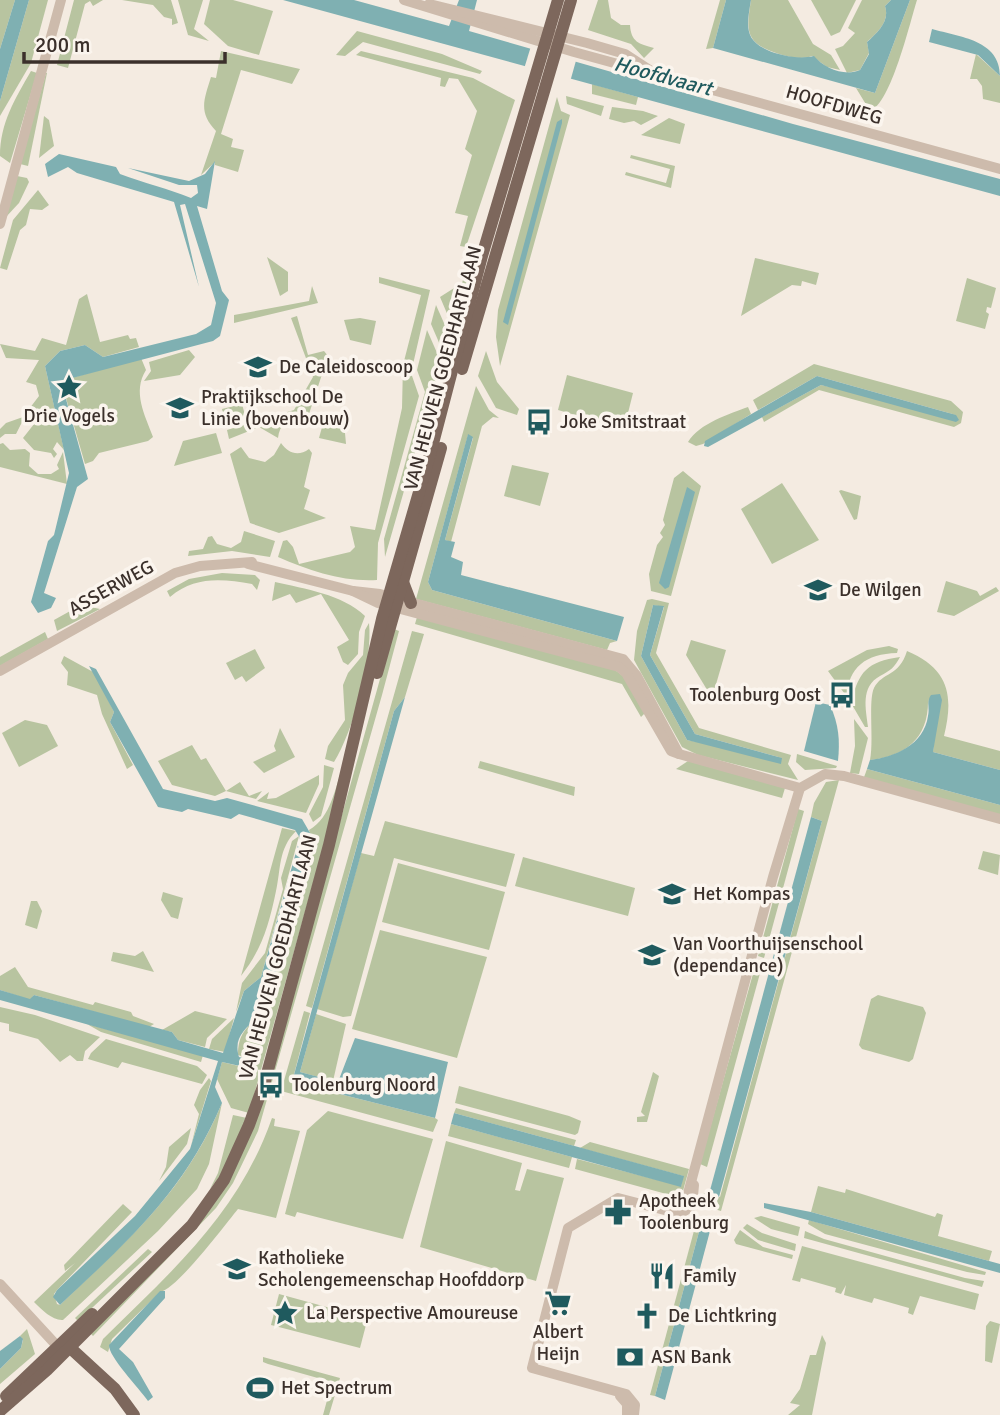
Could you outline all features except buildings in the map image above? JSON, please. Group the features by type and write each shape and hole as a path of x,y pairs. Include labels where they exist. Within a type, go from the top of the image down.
{"main road":[{"name":"VAN HEUVEN GOEDHARTLAAN","path":"391,603 403,582 493,259 549,77 558,0"},
{"name":"VAN HEUVEN GOEDHARTLAAN","path":"0,1411 191,1225 226,1173 249,1125 265,1081 353,746 355,724 391,603 535,73 570,0"},
{"path":"403,582 411,603"},
{"name":"VAN HEUVEN GOEDHARTLAAN","path":"0,1401 64,1347"},
{"path":"64,1347 116,1402 124,1415"},
{"path":"64,1347 115,1390 134,1415"}],"street":[{"path":"0,224 61,0"},
{"name":"HOOFDWEG","path":"404,0 1000,169"},
{"name":"ASSERWEG","path":"0,671 176,573 219,563 248,564 353,590 391,603"},
{"path":"391,603 411,603 623,659 637,676 679,754"},
{"path":"391,603 619,667 626,673 671,751 679,754 800,788 831,773 1000,819"},
{"path":"634,1415 617,1393 532,1368 568,1228 618,1198 675,1214 683,1212 800,788"},
{"path":"0,1284 64,1347"}],"green space":[{"path":"0,0 15,0 0,49"},
{"path":"29,0 48,0 31,63 0,116 0,101"},
{"path":"74,0 103,0 93,6 90,1 85,4 68,68 57,65"},
{"path":"122,0 171,0 178,23 172,25 172,19 164,17 153,5"},
{"path":"178,0 203,0 194,29 209,41 188,35"},
{"path":"210,0 233,0 273,11 259,55 228,46 204,24"},
{"path":"598,0 608,0 611,18 621,25 630,25 632,35 637,41 654,48 644,58 631,44 588,30"},
{"path":"720,0 726,0 713,48 706,49"},
{"path":"751,0 788,0 813,44 831,55 840,70 827,67 812,56 803,58 779,54 754,41 750,35 748,20"},
{"path":"811,0 856,0 840,32 831,36"},
{"path":"862,0 891,0 885,6 886,17 882,26 867,42 869,53 860,70 847,73 835,49 843,46 855,33 848,28"},
{"path":"910,0 917,0 899,61 885,94 870,111 856,88 875,93"},
{"path":"357,31 442,54 482,71 480,74 363,42 345,56 336,55"},
{"path":"221,51 300,69 292,84 241,70 221,134 233,139 231,147 244,150 238,172 215,165 215,162 201,175 216,131 207,118 205,99 211,77 216,78"},
{"path":"361,51 473,78 515,100 466,247 460,246 468,216 455,213 472,155 465,149 477,111 458,79 449,78 445,87 440,86 441,78 356,55"},
{"path":"976,54 1000,76 1000,103 983,99 982,86 977,79 970,79"},
{"path":"31,71 37,73 10,163 0,156 3,133 19,91"},
{"path":"47,73 28,166 20,164"},
{"path":"592,84 638,97 636,105 592,94"},
{"path":"566,96 604,106 601,116 567,104"},
{"path":"557,97 561,111 570,115 500,366 496,337 498,310"},
{"path":"612,107 658,116 641,125 634,121 624,123 609,119"},
{"path":"44,116 49,120 54,146 39,158"},
{"path":"669,118 685,124 680,144 641,135"},
{"path":"631,155 675,166 671,188 625,175 626,172 666,183 670,169 630,158"},
{"path":"17,176 27,178 29,182 19,203 5,218"},
{"path":"38,190 49,205 42,210 30,209 7,270 0,268 13,220"},
{"path":"267,257 288,272 288,291 280,296"},
{"path":"470,258 474,263 457,337 440,297 462,283"},
{"path":"755,258 819,273 816,285 802,281 801,286 792,285 741,316"},
{"path":"379,277 430,290 411,373 419,396 378,543 377,580 364,580 327,574 278,557 283,541 287,540 293,547 299,564 350,552 355,547 350,526 375,530 402,408 403,365 421,295 379,283"},
{"path":"967,278 996,288 991,308 987,307 986,312 989,314 985,329 956,321"},
{"path":"312,286 318,303 234,323 234,315 309,301"},
{"path":"87,294 100,342 128,335 130,339 136,338 139,347 103,357 85,345 60,351 45,366 64,450 57,442 53,449 57,454 54,458 51,453 34,450 23,438 42,414 22,422 16,434 5,434 0,438 0,429 6,423 23,417 39,396 36,385 26,382 39,360 6,358 0,344 35,351 42,338 66,345 79,299"},
{"path":"436,305 455,348 450,368 431,324"},
{"path":"297,316 308,355 324,351 328,356 307,420 288,420 281,427 278,438 259,427 229,439 227,430 294,410 313,377 291,318"},
{"path":"360,318 376,321 371,345 350,340 344,320"},
{"path":"427,330 441,362 385,557 384,539 425,392 417,370"},
{"path":"189,350 195,357 180,375 144,381 151,371 149,362"},
{"path":"486,351 497,382 519,409 517,415 496,408 478,376"},
{"path":"141,358 146,370 140,395 153,437 148,441 99,453 93,461 85,464 61,381"},
{"path":"814,364 951,401 963,412 961,423 954,427 819,390 764,422 762,417 821,385 956,415 817,376 758,410 753,400"},
{"path":"567,375 633,393 624,429 558,410"},
{"path":"476,386 489,410 499,418 493,417 482,426 451,542 445,540 473,438 468,435 428,582 432,590 617,641 610,643 607,650 416,599"},
{"path":"242,404 246,419 226,425 222,409"},
{"path":"748,407 751,414 703,444 696,446 688,442 707,424"},
{"path":"324,420 344,422 346,444 319,438"},
{"path":"216,433 222,453 174,466 183,441"},
{"path":"3,443 10,450 25,449 30,453 29,466 38,474 51,474 59,469 57,465 63,452 67,484 0,467 0,444"},
{"path":"281,443 294,453 309,449 312,453 304,487 310,490 304,509 326,518 279,533 250,523 230,454 241,447 249,458 265,462 274,455"},
{"path":"512,465 549,473 540,506 504,496"},
{"path":"683,471 701,486 671,596 651,591 649,574 657,545 663,537 660,533 665,525 663,520 674,478"},
{"path":"782,483 819,540 772,564 741,509"},
{"path":"839,491 861,496 857,519 854,520"},
{"path":"244,531 275,541 270,557 232,551 188,556 189,551 203,549 208,537 212,536 217,544 231,548 241,542"},
{"path":"222,573 255,575 260,580 257,590 252,584 219,580 189,585 170,597 167,591 189,579"},
{"path":"946,581 977,591 980,596 996,587 999,591 954,616 937,612"},
{"path":"275,582 334,597 365,616 359,632 358,654 348,665 343,662 337,647 349,640 321,594 296,603 290,594 272,601"},
{"path":"647,600 669,603 656,653 699,728 791,755 788,764 798,780 698,755 682,747 634,660 637,631","holes":["653,605 664,607 650,655 695,734 782,758 687,740 641,656"]},
{"path":"81,605 100,609 57,631 54,620"},
{"path":"417,617 615,670 623,676 645,713 641,717 622,684 415,624"},
{"path":"369,623 368,656 360,695 348,733 334,762 325,759 328,746 345,720 343,685 348,673 363,655 365,630"},
{"path":"394,629 399,631 382,695 258,1131 233,1183 216,1208 93,1336 91,1334 227,1179 305,947"},
{"path":"412,631 424,634 405,697 394,711 312,1008 306,1006"},
{"path":"45,632 48,639 0,666 0,657"},
{"path":"691,640 726,650 712,698 686,655"},
{"path":"889,646 898,649 897,653 868,659 855,670 847,697 828,671 867,650"},
{"path":"255,649 265,668 246,682 242,676 235,680 226,663"},
{"path":"907,651 932,666 945,685 948,708 944,736 1000,751 1000,770 933,752 934,740 928,699 924,724 913,743 894,754 870,760 871,702 874,688 881,679 900,666"},
{"path":"64,656 95,673 114,712 110,722 133,765 127,769 102,714 97,695 67,685 68,672 61,663"},
{"path":"900,657 892,668 869,686 866,699 868,727 865,727 851,703 857,683 872,665"},
{"path":"854,719 868,738 859,774 850,773 855,746"},
{"path":"25,720 47,725 58,746 19,767 2,733"},
{"path":"280,728 295,757 264,773 253,762 276,751 274,746"},
{"path":"192,745 201,760 206,758 226,791 215,796 172,785 158,761"},
{"path":"351,747 249,1113 231,1108 217,1079 222,1062 251,1069 255,1061 238,1055 241,1038 266,1007 312,842 309,830 325,814"},
{"path":"797,754 837,766 805,770 796,762"},
{"path":"480,761 575,787 574,796 478,768"},
{"path":"688,761 785,788 782,798 676,769"},
{"path":"324,765 334,768 321,816 313,822 309,814 323,787"},
{"path":"867,769 1000,805 1000,815 863,780"},
{"path":"319,775 319,784 306,813 257,801 269,792 267,799 276,798"},
{"path":"839,780 721,1211 701,1205 704,1193 720,1197 822,821 811,817 814,803 826,782"},
{"path":"240,782 249,796 262,791 256,799 226,791"},
{"path":"798,809 804,811 764,958 758,956"},
{"path":"385,821 515,854 506,887 394,858 351,1016 343,1017 317,1009 361,853 374,856"},
{"path":"282,828 296,831 283,852 264,936 241,976"},
{"path":"299,836 261,977 244,991 236,1012 242,983 265,953 283,889 281,878 292,841"},
{"path":"983,851 1000,855 998,875 978,869"},
{"path":"523,857 635,888 628,916 515,886"},
{"path":"398,863 505,892 489,950 382,922"},
{"path":"163,892 183,898 178,919 171,917 161,900"},
{"path":"31,901 37,901 42,911 37,929 25,925"},
{"path":"380,930 487,957 457,1058 352,1029"},
{"path":"143,951 154,972 111,961 113,952 135,956"},
{"path":"756,963 762,966 707,1167 700,1164"},
{"path":"15,967 28,987 93,1005 95,1002 131,1012 133,1016 154,1024 149,1027 34,995 30,1000 0,990 0,976"},
{"path":"878,995 923,1007 926,1013 913,1059 909,1062 862,1049 859,1045 871,999"},
{"path":"0,1007 35,1015 100,1037 85,1051 83,1061 77,1061 70,1055 60,1062 38,1039 9,1031 9,1024 0,1022"},
{"path":"195,1011 227,1019 207,1038 205,1047 178,1040 172,1032 162,1030"},
{"path":"304,1011 310,1013 292,1082 435,1118 438,1120 433,1132 281,1091"},
{"path":"316,1014 346,1024 333,1081 300,1072"},
{"path":"234,1018 225,1052 209,1049 212,1039"},
{"path":"87,1024 203,1055 201,1062 101,1032"},
{"path":"106,1039 197,1066 207,1075 202,1084 122,1062 118,1068 88,1059"},
{"path":"653,1072 659,1076 647,1122 637,1122 637,1117 645,1116 641,1112"},
{"path":"209,1078 211,1081 191,1146 199,1114 194,1105"},
{"path":"459,1086 569,1116 581,1121 578,1133 575,1135 455,1103"},
{"path":"222,1103 209,1164 197,1189 158,1231 63,1320 55,1319 44,1311 34,1302 75,1263 65,1271 64,1265 123,1204 132,1212 57,1290 54,1294 57,1304 60,1305 153,1213 190,1164"},
{"path":"456,1108 576,1140 574,1146 454,1113"},
{"path":"328,1111 433,1139 403,1239 297,1212 295,1217 285,1214 307,1130"},
{"path":"233,1115 247,1118 223,1172 210,1189 218,1173"},
{"path":"272,1118 275,1119 274,1126 300,1131 276,1218 238,1209 189,1269 160,1292 112,1339 108,1352 100,1347 103,1339 178,1264 222,1212 258,1152"},
{"path":"451,1124 572,1157 569,1168 448,1136"},
{"path":"191,1128 187,1144 159,1181 166,1167 169,1147"},
{"path":"446,1141 522,1163 515,1190 520,1191 527,1169 564,1178 536,1281 420,1247"},
{"path":"590,1142 689,1169 681,1198 575,1169 577,1159 681,1186 683,1176 580,1148"},
{"path":"818,1186 845,1193 846,1189 935,1217 937,1213 943,1215 938,1236 992,1251 989,1261 811,1212"},
{"path":"761,1216 800,1227 798,1236 771,1229 754,1218"},
{"path":"809,1220 986,1272 985,1275 967,1272 825,1234 808,1224"},
{"path":"747,1224 762,1233 796,1244 795,1251 758,1240 743,1228"},
{"path":"695,1227 700,1228 655,1396 650,1395"},
{"path":"740,1230 763,1247 793,1255 792,1259 736,1244 734,1240"},
{"path":"805,1231 824,1239 984,1281 982,1287 804,1238"},
{"path":"802,1246 979,1294 975,1310 920,1296 913,1315 908,1313 909,1308 874,1298 872,1303 844,1295 846,1285 841,1294 835,1292 836,1288 801,1278 800,1282 792,1280"},
{"path":"148,1249 152,1252 78,1321 75,1318"},
{"path":"279,1294 363,1317 367,1321 360,1348 271,1325"},
{"path":"990,1321 1000,1324 992,1363 985,1361 986,1326"},
{"path":"27,1329 35,1354 0,1384 0,1369 21,1348 23,1340 20,1336"},
{"path":"822,1335 826,1343 812,1415 788,1415 800,1405 790,1403 800,1389 810,1355 816,1355"},
{"path":"263,1357 340,1378 329,1415 323,1415 332,1382 268,1364 263,1362"}],"water":[{"path":"15,0 29,0 0,101 0,49"},
{"path":"283,0 354,0 449,26 459,0 477,0 469,31 793,124 1000,179 1000,196"},
{"path":"726,0 751,0 748,27 752,39 765,49 790,56 814,56 829,68 854,72 860,70 869,54 867,42 879,30 886,17 885,6 891,0 910,0 875,93 713,48"},
{"path":"932,29 966,38 986,47 998,64 1000,76 978,55 929,42"},
{"path":"562,119 508,325 503,322 557,122"},
{"path":"59,154 116,167 120,174 191,198 198,193 197,185 179,185 128,168 189,181 205,174 215,161 207,209 197,206 222,291 229,300 220,336 213,341 61,381 88,479 77,487 44,593 56,598 51,608 38,613 31,602 48,541 54,535 69,473 45,366 60,351 85,345 103,357 196,334 211,325 216,303 185,204 180,205 199,287 174,202 77,173 68,167 48,177 45,164"},
{"path":"817,376 956,415 959,420 956,422 821,385 708,447 704,446 705,441"},
{"path":"468,434 473,437 445,540 455,542 451,557 463,562 461,575 624,617 617,641 432,590 428,582"},
{"path":"687,487 695,492 669,587 665,589 659,583"},
{"path":"653,605 664,606 650,655 695,734 782,758 781,764 687,740 641,656"},
{"path":"89,666 96,669 163,789 215,801 227,798 302,819 313,838 266,1007 241,1034 238,1041 239,1057 255,1061 253,1069 222,1062 215,1087 222,1103 191,1163 153,1213 60,1305 53,1297 57,1290 135,1216 190,1149 218,1061 0,1000 0,990 30,999 34,995 172,1032 178,1040 223,1053 244,991 261,977 300,838 295,830 239,814 231,819 188,809 182,812 158,807 110,722 114,712"},
{"path":"940,694 942,700 933,752 1000,770 1000,805 867,769 870,760 898,752 921,735 931,695"},
{"path":"405,697 300,1072 338,1082 355,1038 448,1062 435,1118 292,1082 394,711"},
{"path":"816,702 830,705 833,712 838,733 838,761 804,751"},
{"path":"811,817 822,821 719,1197 709,1194"},
{"path":"454,1113 684,1176 681,1187 451,1124"},
{"path":"764,1203 811,1212 1000,1264 1000,1273 764,1208"},
{"path":"700,1228 710,1231 665,1400 655,1396"},
{"path":"160,1291 165,1291 165,1298 119,1349 133,1362 153,1397 148,1401 119,1364 109,1345"},
{"path":"20,1336 23,1339 21,1348 0,1369 0,1351"}],"pier":[{"path":"531,46 577,57 570,82 524,69"}],"place":[{"name":"De Caleidoscoop","path":"258,367"},
{"name":"Drie Vogels","path":"69,387"},
{"name":"Praktijkschool De Linie (bovenbouw)","path":"180,408"},
{"name":"Joke Smitstraat","path":"539,422"},
{"name":"De Wilgen","path":"818,590"},
{"name":"Toolenburg Oost","path":"842,695"},
{"name":"Het Kompas","path":"672,894"},
{"name":"Van Voorthuijsenschool (dependance)","path":"652,955"},
{"name":"Toolenburg Noord","path":"271,1085"},
{"name":"Apotheek Toolenburg","path":"618,1212"},
{"name":"Katholieke Scholengemeenschap Hoofddorp","path":"237,1269"},
{"name":"Family","path":"662,1276"},
{"name":"Albert Heijn","path":"558,1303"},
{"name":"La Perspective Amoureuse","path":"285,1313"},
{"name":"De Lichtkring","path":"647,1316"},
{"name":"ASN Bank","path":"630,1357"},
{"name":"Het Spectrum","path":"260,1388"}],"water label":[{"name":"Hoofdvaart","path":"663,76"}]}
